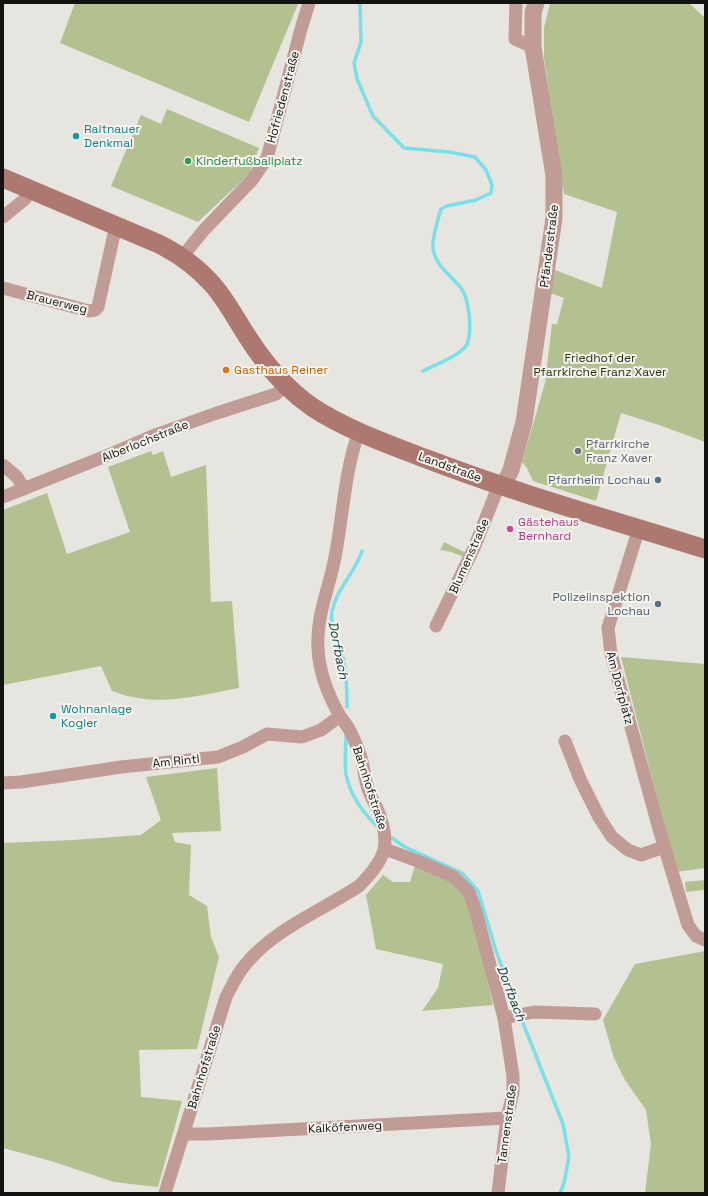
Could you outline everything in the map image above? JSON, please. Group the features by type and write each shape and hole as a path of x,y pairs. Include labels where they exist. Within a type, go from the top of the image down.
{"main road":[{"path":"3,178 116,225 159,244 182,257"},
{"name":"Landstraße","path":"182,257 214,286 260,356 278,378 312,407 359,432 432,461 501,485 705,549"}],"street":[{"name":"Hofriedenstraße","path":"182,257 204,230 252,180 267,158 309,3"},
{"path":"516,3 515,39 533,47"},
{"name":"Pfänderstraße","path":"501,485 506,480 511,470 524,422 554,218 554,176 533,47 534,13 536,3"},
{"path":"3,217 26,199 30,189"},
{"name":"Brauerweg","path":"3,288 65,306 90,311 95,310 98,307 116,225"},
{"name":"Alberlochstraße","path":"3,497 155,435 279,393 286,386"},
{"name":"Bahnhofstraße","path":"165,1193 226,997 245,965 257,952 276,936 360,886 378,865 384,849 386,839 383,826 368,788 361,756 350,730 340,716 328,692 321,672 318,648 318,625 334,562 349,469 359,432"},
{"path":"3,466 17,478 24,489"},
{"name":"Blumenstraße","path":"436,626 474,548 497,490 501,485"},
{"name":"Am Dorfplatz","path":"639,528 608,628 611,654 664,848 688,925 696,936 705,940"},
{"name":"Am Rintl","path":"3,783 21,782 122,767 218,757 243,747 267,734 302,737 321,730 340,716"},
{"path":"565,741 580,779 599,817 612,837 628,850 641,855 664,848"},
{"name":"Tannenstraße","path":"384,849 424,863 454,877 469,892 484,940 514,1016 512,1093 507,1118 498,1193"},
{"path":"514,1016 534,1012 595,1014"},
{"name":"Kalköfenweg","path":"184,1134 507,1118"}],"green space":[{"path":"75,3 298,4 249,122 60,43"},
{"name":"Friedhof der Pfarrkirche Franz Xaver","path":"550,3 689,3 705,18 705,442 621,413 596,501 533,481 527,468 522,462 545,383 552,324 557,324 564,298 550,293 555,270 602,288 617,212 564,194 544,58 544,28"},
{"name":"Kinderfußballplatz","path":"167,109 259,148 249,174 198,222 111,186 141,115 161,124"},
{"path":"151,451 153,455 163,451 171,477 206,465 211,602 232,601 239,688 186,698 160,700 146,699 128,696 112,691 101,666 3,685 3,510 47,493 67,554 130,532 108,467"},
{"path":"444,542 468,554 466,558 451,552 440,550"},
{"path":"621,657 705,664 705,868 676,872"},
{"path":"217,768 221,831 172,833 175,842 191,845 189,895 207,906 211,937 219,957 197,1049 139,1050 141,1097 182,1101 158,1187 114,1182 51,1161 3,1148 3,843 141,835 161,820 146,777"},
{"path":"415,866 443,874 461,889 473,919 493,1005 422,1011 438,988 443,964 376,949 366,895 383,875 393,882 410,882"},
{"path":"705,880 705,892 704,890 686,892 685,882"},
{"path":"705,951 705,1193 645,1193 651,1144 646,1110 625,1080 614,1058 603,1020 635,964"}],"waterway":[{"name":"Dorfbach","path":"360,3 361,42 354,63 357,79 373,116 404,148 449,152 475,157 486,170 492,185 491,193 476,200 447,206 441,209 433,239 434,254 440,265 457,283 464,294 469,314 469,335 468,342 461,351 423,371"},
{"name":"Dorfbach","path":"347,707 347,689 343,658 333,629 331,617 334,603 362,551"},
{"name":"Dorfbach","path":"346,736 345,765 348,782 358,803 367,816 378,827"},
{"name":"Dorfbach","path":"392,838 405,847 462,873 478,891 496,951 519,1012"},
{"name":"Dorfbach","path":"521,1018 563,1124 569,1157 564,1183 560,1193"}],"place":[{"name":"Raitnauer Denkmal","path":"76,136"},
{"name":"Kinderfußballplatz","path":"188,161"},
{"name":"Gasthaus Reiner","path":"226,370"},
{"name":"Pfarrkirche Franz Xaver","path":"578,451"},
{"name":"Pfarrheim Lochau","path":"658,480"},
{"name":"Gästehaus Bernhard","path":"510,529"},
{"name":"Polizeiinspektion Lochau","path":"658,604"},
{"name":"Wohnanlage Kogler","path":"53,716"}]}
